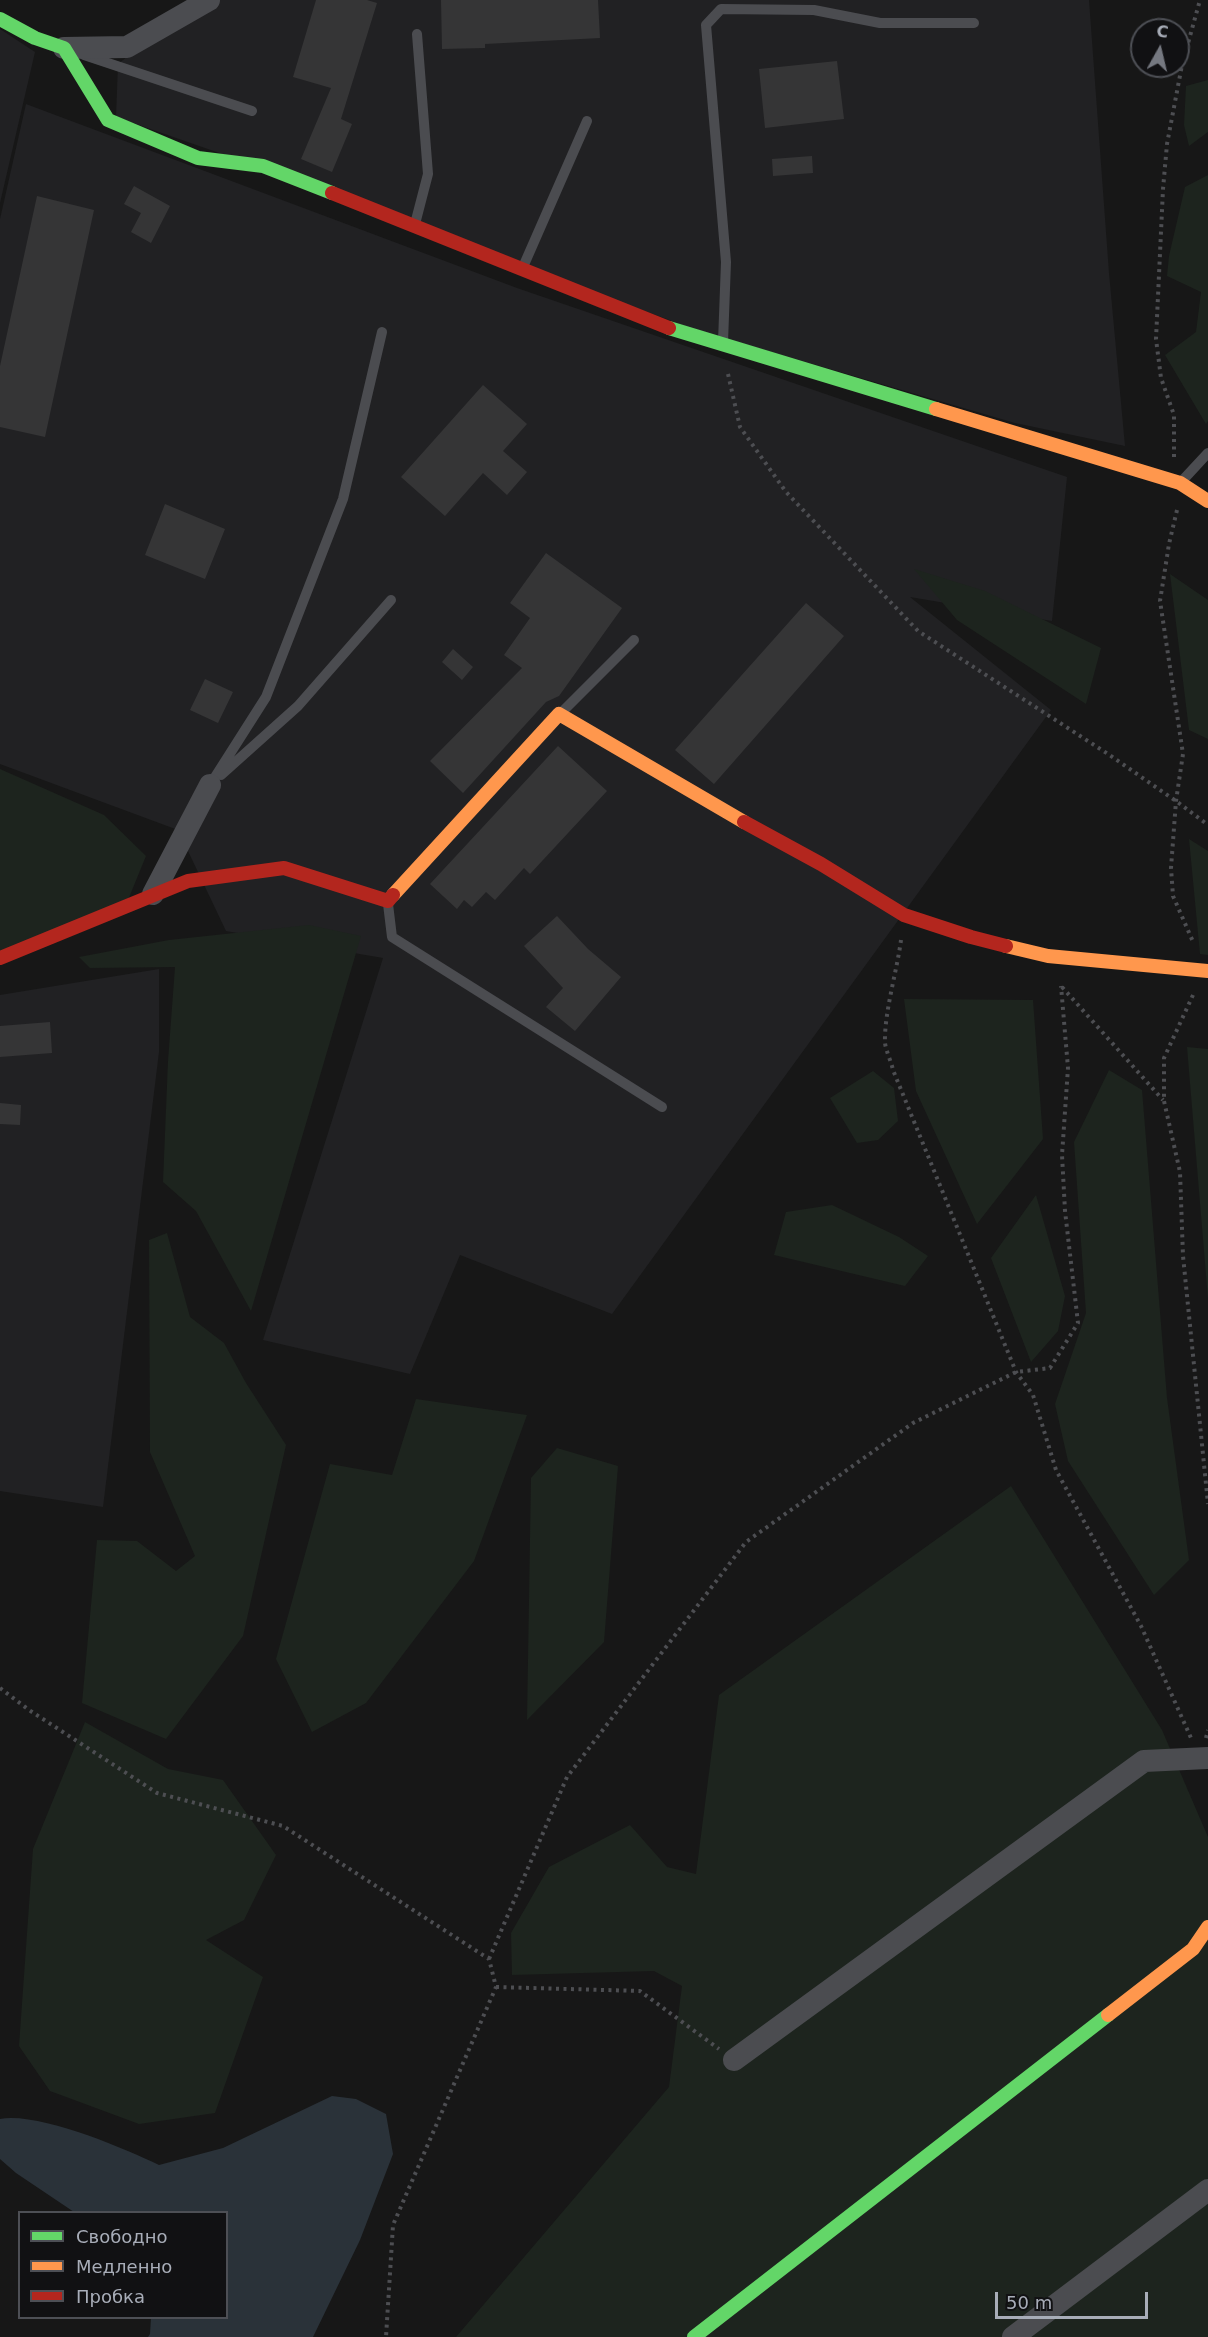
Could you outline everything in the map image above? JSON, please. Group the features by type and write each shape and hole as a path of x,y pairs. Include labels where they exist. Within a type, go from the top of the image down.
{"street":[{"path":"0,19 35,38 64,48 127,47 209,0"},
{"path":"64,48 108,120 198,158 263,166 676,332 1180,483 1208,501"},
{"path":"0,958 188,881 284,868 388,901 559,714 723,811 821,864 904,915 971,937 1048,957 1206,971"},
{"path":"153,894 210,785"},
{"path":"734,2060 1144,1761 1205,1765"},
{"path":"694,2337 1193,1949 1208,1927"},
{"path":"1013,2337 1208,2190"}],"lane":[{"path":"723,346 726,262 706,25 721,9 814,10 880,23 974,23"},
{"path":"414,227 428,174 417,34"},
{"path":"64,48 252,111"},
{"path":"521,270 587,121"},
{"path":"210,785 266,697 344,499 382,332"},
{"path":"1180,483 1208,453"},
{"path":"210,785 298,706 391,600"},
{"path":"559,714 634,640"},
{"path":"388,901 392,937 662,1107"}],"path":[{"path":"723,346 740,427 786,492 918,632 1147,781 1208,825"},
{"path":"904,915 885,1043 893,1070 1016,1372 1034,1395 1056,1470 1141,1626 1205,1765"},
{"path":"1048,957 1061,986 1164,1101"},
{"path":"1206,971 1164,1058 1164,1101 1180,1172 1183,1256 1208,1504"},
{"path":"386,2337 393,2225 496,1987 489,1959 567,1777 746,1542 913,1423 1016,1372 1050,1368 1078,1323 1064,1200 1062,1155 1068,1068 1061,986"},
{"path":"0,1688 28,1710 157,1793 283,1826 489,1959"},
{"path":"496,1987 640,1991 734,2060"}],"shaded area":[{"path":"200,0 1089,0 1109,273 1125,446 1015,423 696,330 231,157 116,117 118,64"},
{"path":"0,29 35,52 0,203"},
{"path":"1208,80 1208,132 1189,146 1184,125 1186,86"},
{"path":"26,104 517,288 1067,477 1052,621 910,597 1051,710 612,1314 460,1255 410,1374 263,1340 383,958 226,931 178,830 0,764 0,219"},
{"path":"1208,175 1208,421 1206,424 1165,355 1196,332 1201,292 1167,276 1169,256 1185,187"},
{"path":"914,569 985,591 1101,648 1086,704 957,620"},
{"path":"1170,574 1208,600 1208,739 1189,730"},
{"path":"0,769 104,815 146,856 128,900 0,959"},
{"path":"1189,839 1208,851 1208,955 1200,954"},
{"path":"309,925 361,936 251,1311 196,1211 163,1182 175,967 90,968 79,957 169,940"},
{"path":"159,969 159,1052 103,1507 0,1491 0,995"},
{"path":"904,999 1033,1000 1043,1139 977,1224 916,1091"},
{"path":"1187,1047 1208,1049 1208,1299"},
{"path":"1109,1070 1142,1090 1167,1398 1189,1560 1154,1595 1068,1461 1055,1404 1086,1313 1074,1142"},
{"path":"873,1071 894,1088 898,1121 878,1140 857,1143 830,1098"},
{"path":"1036,1195 1065,1296 1058,1331 1031,1362 991,1258"},
{"path":"832,1205 899,1237 928,1256 905,1286 774,1255 786,1212"},
{"path":"167,1233 190,1317 224,1343 246,1383 286,1445 243,1636 166,1739 82,1703 97,1540 137,1541 176,1571 195,1556 150,1452 149,1240"},
{"path":"416,1399 527,1415 474,1561 366,1703 312,1732 276,1659 330,1464 392,1475"},
{"path":"557,1448 618,1466 604,1642 527,1720 531,1478"},
{"path":"1011,1486 1162,1730 1208,1837 1208,2337 456,2337 669,2087 682,1986 654,1971 512,1975 511,1933 549,1867 630,1825 667,1867 696,1874 719,1695"},
{"path":"85,1722 168,1769 223,1780 276,1855 244,1920 206,1940 263,1977 215,2113 139,2124 50,2091 19,2046 33,1849"},
{"path":"332,2096 356,2099 386,2114 393,2154 360,2240 313,2337 148,2337 151,2319 228,2319 228,2211 73,2211 16,2173 0,2159 0,2119 17,2118 58,2126 103,2141 159,2165 223,2148"}],"building":[{"path":"316,0 367,0 377,3 341,119 352,124 332,172 301,159 331,88 293,77"},
{"path":"441,0 598,0 600,38 485,44 485,48 442,49"},
{"path":"837,61 844,119 765,128 759,69"},
{"path":"812,156 813,173 773,176 772,159"},
{"path":"134,186 170,206 151,243 131,232 141,213 124,204"},
{"path":"37,196 94,210 45,437 0,427 0,366"},
{"path":"483,385 527,424 503,451 527,472 507,495 483,473 445,516 401,477"},
{"path":"165,504 225,529 205,579 145,555"},
{"path":"546,553 622,608 559,696 546,702 463,793 430,761 522,668 504,655 530,618 510,603"},
{"path":"806,603 844,636 714,784 675,750"},
{"path":"453,649 473,667 462,680 442,662"},
{"path":"205,679 233,692 218,723 190,710"},
{"path":"558,746 607,791 530,874 524,868 495,900 486,892 472,907 464,900 457,909 430,884"},
{"path":"557,916 588,949 621,977 575,1031 546,1007 563,988 524,946"},
{"path":"50,1022 52,1053 0,1057 0,1026"},
{"path":"0,1103 21,1105 20,1125 0,1124"}],"traffic: fast":[{"path":"0,19 35,38 64,48 108,120 198,158 263,166 332,193"},
{"path":"669,328 936,409"},
{"path":"694,2337 1108,2015"}],"traffic: slow":[{"path":"936,409 1180,483 1208,501"},
{"path":"393,895 559,714 744,822"},
{"path":"1006,946 1048,956 1208,971"},
{"path":"1108,2015 1193,1949 1208,1927"}],"traffic: jam":[{"path":"332,193 669,328"},
{"path":"744,822 821,864 904,915 1006,946"},
{"path":"0,958 188,881 284,868 388,901 393,895"}]}
